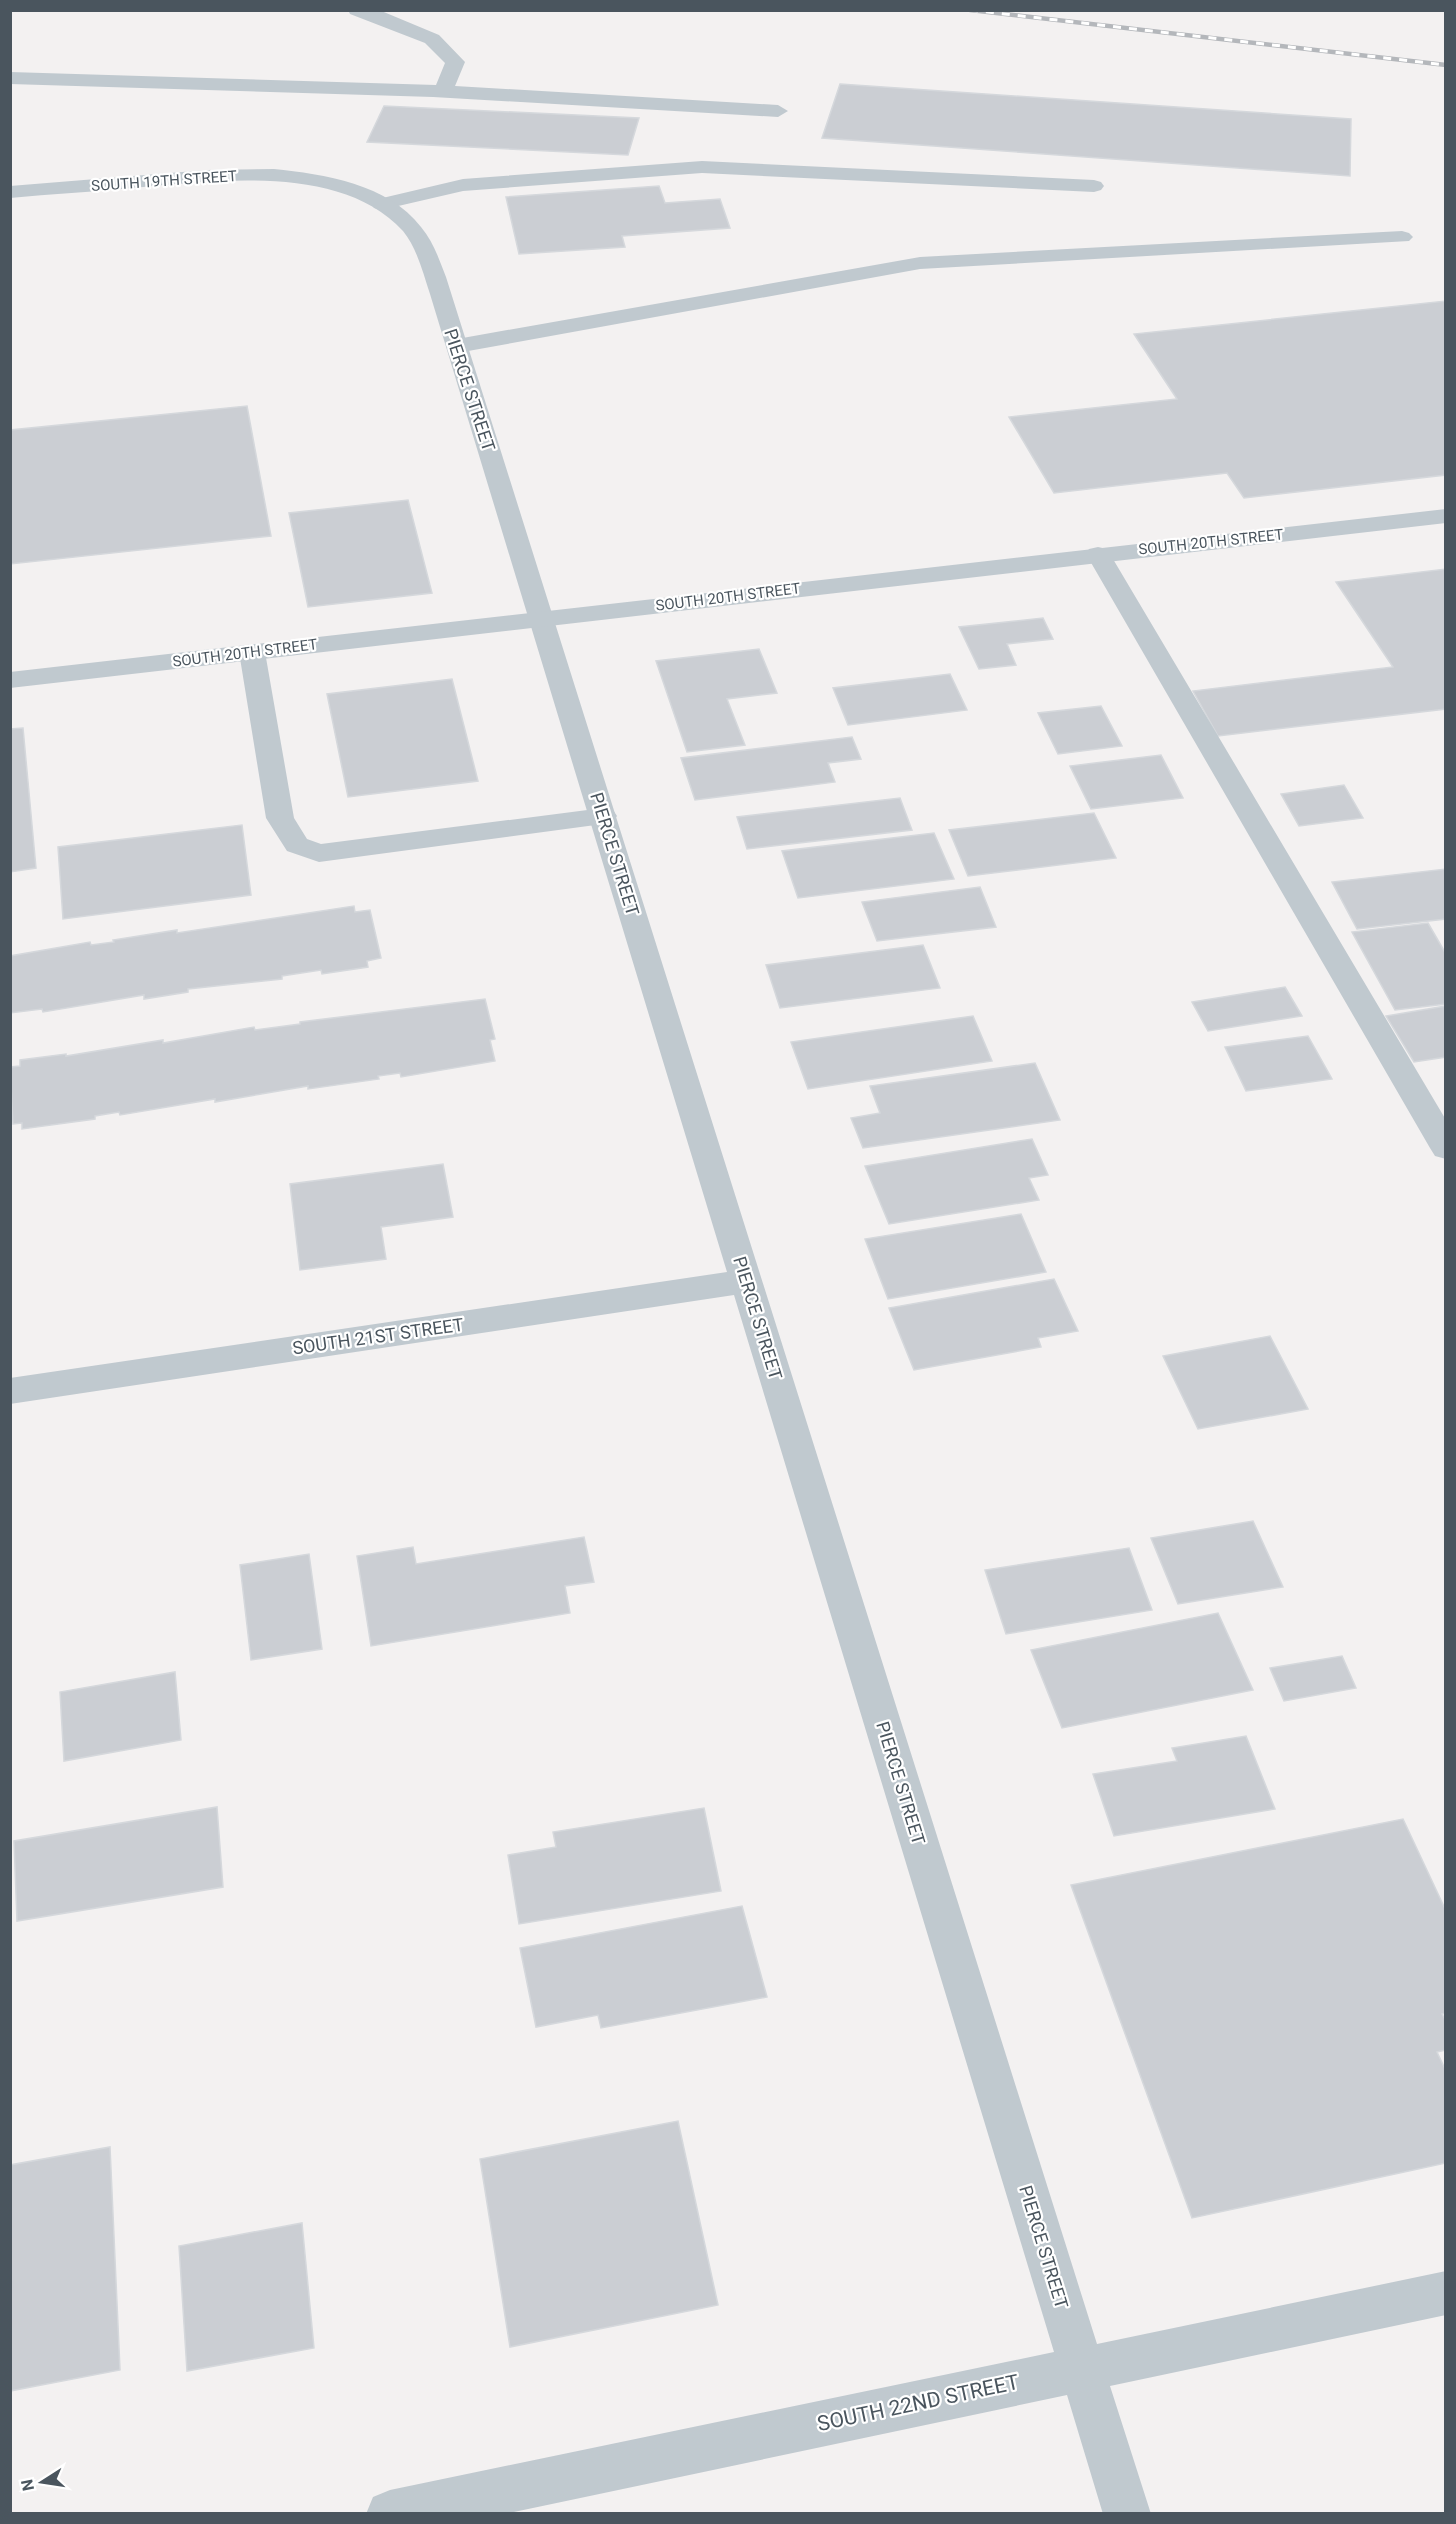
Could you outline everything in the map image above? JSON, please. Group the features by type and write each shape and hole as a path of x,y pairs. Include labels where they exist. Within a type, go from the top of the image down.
{"street":[{"path":"357,10 378,16 432,39 455,62 444,91"},
{"path":"10,78 235,87 444,91 778,111"},
{"path":"381,204 463,185 702,167 1094,186"},
{"name":"SOUTH 19TH STREET","path":"10,192 213,176 273,175 318,180"},
{"name":"PIERCE STREET","path":"318,180 381,204 399,216 416,234 428,259 542,618 1127,2514"},
{"path":"457,346 920,263 1402,237"},
{"name":"SOUTH 20TH STREET","path":"10,680 1446,516"},
{"path":"1098,554 1446,1148"},
{"path":"252,652 280,818 297,845 319,853 603,816"},
{"name":"SOUTH 21ST STREET","path":"10,1391 746,1281"},
{"name":"SOUTH 22ND STREET","path":"390,2514 1446,2292"}],"building":[{"path":"840,84 1351,119 1350,176 822,138"},
{"path":"384,106 639,118 628,155 367,142"},
{"path":"659,186 665,203 720,199 730,228 622,236 625,247 519,254 506,197"},
{"path":"1446,301 1446,475 1244,498 1227,473 1054,493 1009,417 1177,399 1134,334"},
{"path":"247,406 271,536 10,564 10,430"},
{"path":"408,500 432,593 308,607 289,513"},
{"path":"1446,569 1446,709 1218,736 1193,691 1393,667 1336,582"},
{"path":"1043,618 1053,639 1007,644 1016,665 979,669 959,627"},
{"path":"759,649 777,693 727,699 745,745 687,752 656,661"},
{"path":"950,674 967,710 848,725 833,688"},
{"path":"452,679 478,781 348,797 327,694"},
{"path":"1101,706 1122,746 1058,754 1038,713"},
{"path":"23,728 36,868 10,872 10,729"},
{"path":"852,737 861,759 828,763 835,782 695,800 681,758"},
{"path":"1161,755 1183,798 1091,809 1070,766"},
{"path":"1344,785 1363,818 1299,826 1281,794"},
{"path":"900,798 912,830 747,849 737,817"},
{"path":"1094,813 1116,858 968,876 949,830"},
{"path":"242,825 251,895 63,919 58,847"},
{"path":"934,833 954,879 798,898 782,851"},
{"path":"1446,869 1446,919 1357,929 1332,882"},
{"path":"980,887 996,927 877,941 862,902"},
{"path":"354,906 355,912 370,910 381,958 367,961 368,967 322,974 321,970 282,976 282,979 188,989 188,992 144,999 144,995 43,1012 42,1009 10,1013 10,956 90,942 91,945 114,942 113,940 177,930 177,933"},
{"path":"1428,923 1446,954 1446,1004 1395,1010 1352,932"},
{"path":"923,945 940,988 780,1008 766,965"},
{"path":"1285,987 1302,1016 1208,1031 1192,1002"},
{"path":"485,999 495,1039 490,1040 495,1061 401,1077 400,1073 378,1076 379,1079 308,1089 308,1086 215,1102 215,1099 120,1115 119,1112 95,1116 95,1119 22,1129 22,1123 13,1124 10,1067 20,1066 20,1060 66,1054 66,1056 163,1040 163,1043 254,1027 255,1030 300,1024 300,1022"},
{"path":"1446,1006 1446,1057 1414,1062 1386,1016"},
{"path":"973,1016 992,1061 808,1089 791,1042"},
{"path":"1308,1036 1332,1079 1246,1091 1225,1047"},
{"path":"1035,1063 1060,1120 863,1148 851,1118 880,1113 870,1086"},
{"path":"1032,1139 1048,1175 1029,1178 1039,1200 889,1224 865,1166"},
{"path":"443,1164 453,1217 381,1227 386,1259 300,1270 290,1184"},
{"path":"1021,1214 1046,1272 888,1299 865,1239"},
{"path":"1054,1279 1078,1331 1038,1338 1041,1347 914,1370 889,1308"},
{"path":"1270,1336 1308,1409 1198,1429 1163,1356"},
{"path":"1253,1521 1283,1587 1178,1604 1151,1538"},
{"path":"584,1537 594,1582 565,1586 570,1613 371,1646 357,1556 413,1547 416,1564"},
{"path":"1129,1548 1152,1610 1006,1634 985,1570"},
{"path":"309,1554 322,1649 251,1660 240,1565"},
{"path":"1218,1613 1253,1690 1062,1728 1031,1650"},
{"path":"1342,1656 1356,1688 1284,1701 1270,1668"},
{"path":"175,1672 181,1740 64,1761 60,1692"},
{"path":"1246,1736 1275,1809 1114,1836 1093,1774 1177,1761 1172,1748"},
{"path":"217,1807 223,1887 17,1921 14,1841"},
{"path":"704,1808 721,1891 519,1924 508,1855 556,1847 553,1832"},
{"path":"1403,1819 1446,1911 1446,2013 1442,2014 1446,2021 1446,2050 1437,2052 1446,2071 1446,2163 1192,2218 1071,1885"},
{"path":"742,1906 767,1997 601,2028 598,2015 536,2027 520,1948"},
{"path":"678,2121 718,2305 510,2347 480,2159"},
{"path":"110,2147 120,2370 10,2391 10,2165"},
{"path":"302,2223 314,2348 187,2371 179,2246"}],"railway":[{"path":"970,10 1446,65"}]}
